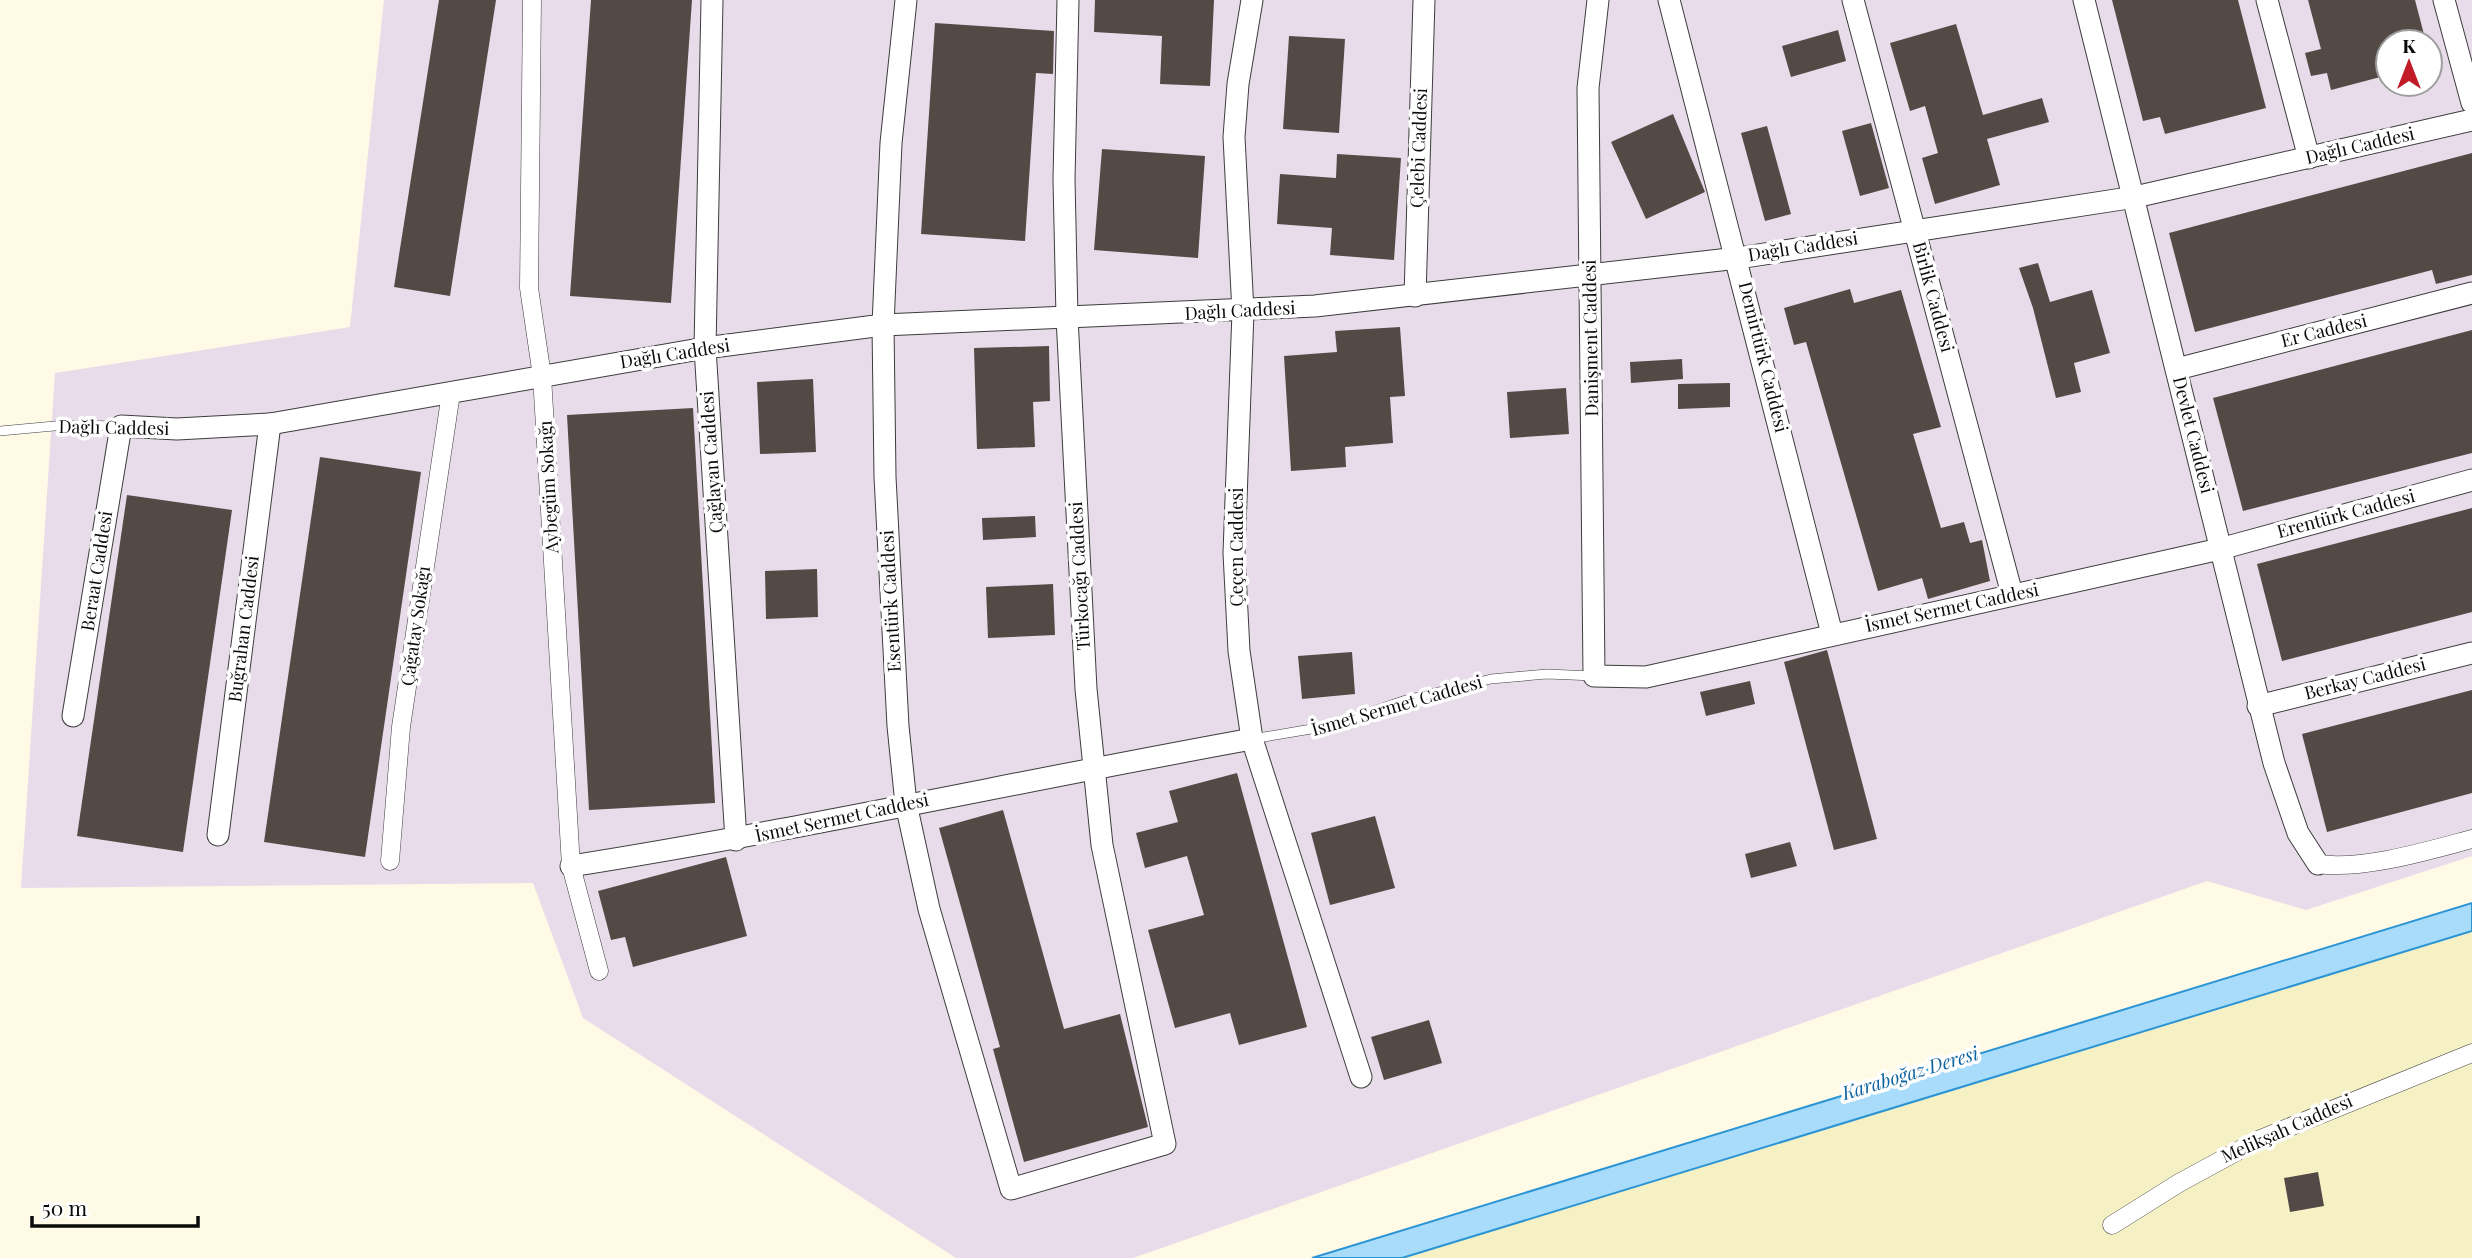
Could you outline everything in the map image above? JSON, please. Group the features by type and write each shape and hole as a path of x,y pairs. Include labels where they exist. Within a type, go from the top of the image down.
{"street":[{"name":"Aybegüm Sokağı","path":"532,0 529,288 542,376 571,866 599,971"},
{"name":"Çağlayan Caddesi","path":"712,0 705,348 736,840"},
{"name":"Esentürk Caddesi","path":"906,0 891,143 883,325 892,641 906,804 929,909 1011,1189"},
{"name":"Türkocağı Caddesi","path":"1011,1189 1165,1144 1115,919 1093,768 1067,317 1065,179 1068,0"},
{"name":"Çeçen Caddesi","path":"1252,0 1238,84 1234,137 1243,312 1234,553 1239,651 1252,739 1361,1077"},
{"name":"Çelebi Caddesi","path":"1415,296 1424,0"},
{"name":"Danişment Caddesi","path":"1594,676 1588,88 1598,0"},
{"name":"Demirtürk Caddesi","path":"1669,0 1738,258 1832,634"},
{"name":"Birlik Caddesi","path":"1853,0 2012,594"},
{"name":"Devlet Caddesi","path":"2084,0 2135,197 2258,706 2289,812 2298,833 2318,864"},
{"path":"2267,0 2309,158"},
{"path":"2444,0 2472,103"},
{"name":"Dağlı Caddesi","path":"121,426 177,429 270,424 705,348 883,325 1243,312 1415,296 1738,258 2135,197 2472,120"},
{"name":"Er Caddesi","path":"2177,369 2472,293"},
{"name":"Çağatay Sokağı","path":"390,861 401,727 450,393"},
{"name":"Buğrahan Caddesi","path":"218,835 270,424"},
{"name":"Beraat Caddesi","path":"73,716 121,426"},
{"name":"Erentürk Caddesi","path":"2220,549 2472,480"},
{"name":"İsmet Sermet Caddesi","path":"1594,676 1646,677 2220,549"},
{"name":"Berkay Caddesi","path":"2258,706 2472,653"},
{"name":"İsmet Sermet Caddesi","path":"571,866 736,840 906,804 1252,739"},
{"path":"2318,864 2361,863 2472,839"},
{"name":"Melikşah Caddesi","path":"2112,1225 2179,1183 2258,1140 2472,1053"}],"lane":[{"name":"Dağlı Caddesi","path":"0,431 65,425 121,426"},
{"name":"İsmet Sermet Caddesi","path":"1252,739 1329,726 1406,700 1491,679 1547,674 1594,676"}],"shaded area":[{"path":"384,0 2472,0 2472,856 2306,910 2207,881 1133,1258 956,1258 583,1018 533,883 21,888 55,373 350,327"},
{"path":"2472,931 2472,1258 1402,1258 2364,964"}],"water":[{"path":"2472,903 2472,931 1402,1258 1312,1258"}],"building":[{"path":"439,0 496,0 450,296 394,287"},
{"path":"591,0 692,0 671,303 570,296"},
{"path":"1095,0 1214,0 1210,86 1160,84 1162,36 1094,32"},
{"path":"2112,0 2238,0 2266,108 2165,134 2160,117 2143,121"},
{"path":"2308,0 2415,0 2422,28 2374,28 2374,79 2331,90 2327,73 2311,76 2305,53 2321,49"},
{"path":"935,23 1054,31 1053,74 1036,73 1025,241 921,234"},
{"path":"1956,24 1983,115 2042,98 2049,122 1987,139 2000,185 1935,204 1922,158 1938,153 1925,106 1910,111 1890,43"},
{"path":"1838,30 1846,61 1791,77 1782,46"},
{"path":"1289,36 1345,39 1339,133 1283,129"},
{"path":"1673,114 1705,192 1646,219 1611,142"},
{"path":"1871,123 1889,188 1860,196 1842,131"},
{"path":"1767,126 1791,214 1765,221 1741,133"},
{"path":"1102,149 1205,156 1198,258 1094,250"},
{"path":"2472,153 2472,275 2436,284 2432,270 2195,332 2169,233"},
{"path":"1337,154 1401,158 1394,260 1330,255 1332,228 1277,224 1280,174 1336,178"},
{"path":"2038,263 2050,302 2092,290 2110,353 2074,363 2081,392 2056,398 2033,308 2019,268"},
{"path":"1850,289 1854,303 1901,290 1941,427 1913,434 1941,528 1964,522 1970,543 1982,540 1990,581 1928,599 1922,578 1878,591 1806,342 1794,345 1784,308"},
{"path":"1400,327 1405,396 1390,397 1393,443 1345,447 1346,467 1291,471 1284,356 1337,352 1335,331"},
{"path":"2472,330 2472,453 2243,511 2213,398"},
{"path":"1049,346 1050,401 1033,402 1035,447 977,449 974,348"},
{"path":"1682,359 1683,379 1631,383 1630,362"},
{"path":"813,379 816,452 760,454 757,382"},
{"path":"1730,383 1730,407 1678,409 1678,384"},
{"path":"1566,388 1569,434 1510,438 1507,392"},
{"path":"693,408 715,803 589,810 567,415"},
{"path":"320,457 421,472 365,857 264,842"},
{"path":"127,495 232,510 183,852 77,836"},
{"path":"2472,508 2472,612 2282,661 2257,564"},
{"path":"1035,516 1036,537 983,540 982,518"},
{"path":"817,569 818,617 766,619 765,571"},
{"path":"1053,584 1055,635 988,638 986,587"},
{"path":"1827,650 1877,839 1834,850 1784,662"},
{"path":"1352,652 1355,694 1302,699 1298,656"},
{"path":"1750,681 1755,704 1706,716 1700,692"},
{"path":"2472,690 2472,793 2327,832 2302,734"},
{"path":"1237,773 1307,1027 1239,1045 1230,1013 1175,1028 1148,930 1204,915 1187,856 1145,868 1136,833 1178,822 1169,791"},
{"path":"1003,810 1064,1029 1120,1014 1148,1127 1024,1162 993,1049 1000,1047 939,828"},
{"path":"1375,816 1395,888 1330,905 1311,833"},
{"path":"1790,842 1797,866 1751,878 1745,854"},
{"path":"726,857 747,936 633,967 625,937 611,940 598,891"},
{"path":"1429,1020 1442,1063 1384,1080 1371,1037"},
{"path":"2318,1172 2324,1206 2290,1212 2284,1178"}],"water label":[{"name":"Karaboğaz Deresi","path":"1910,1073"}]}
